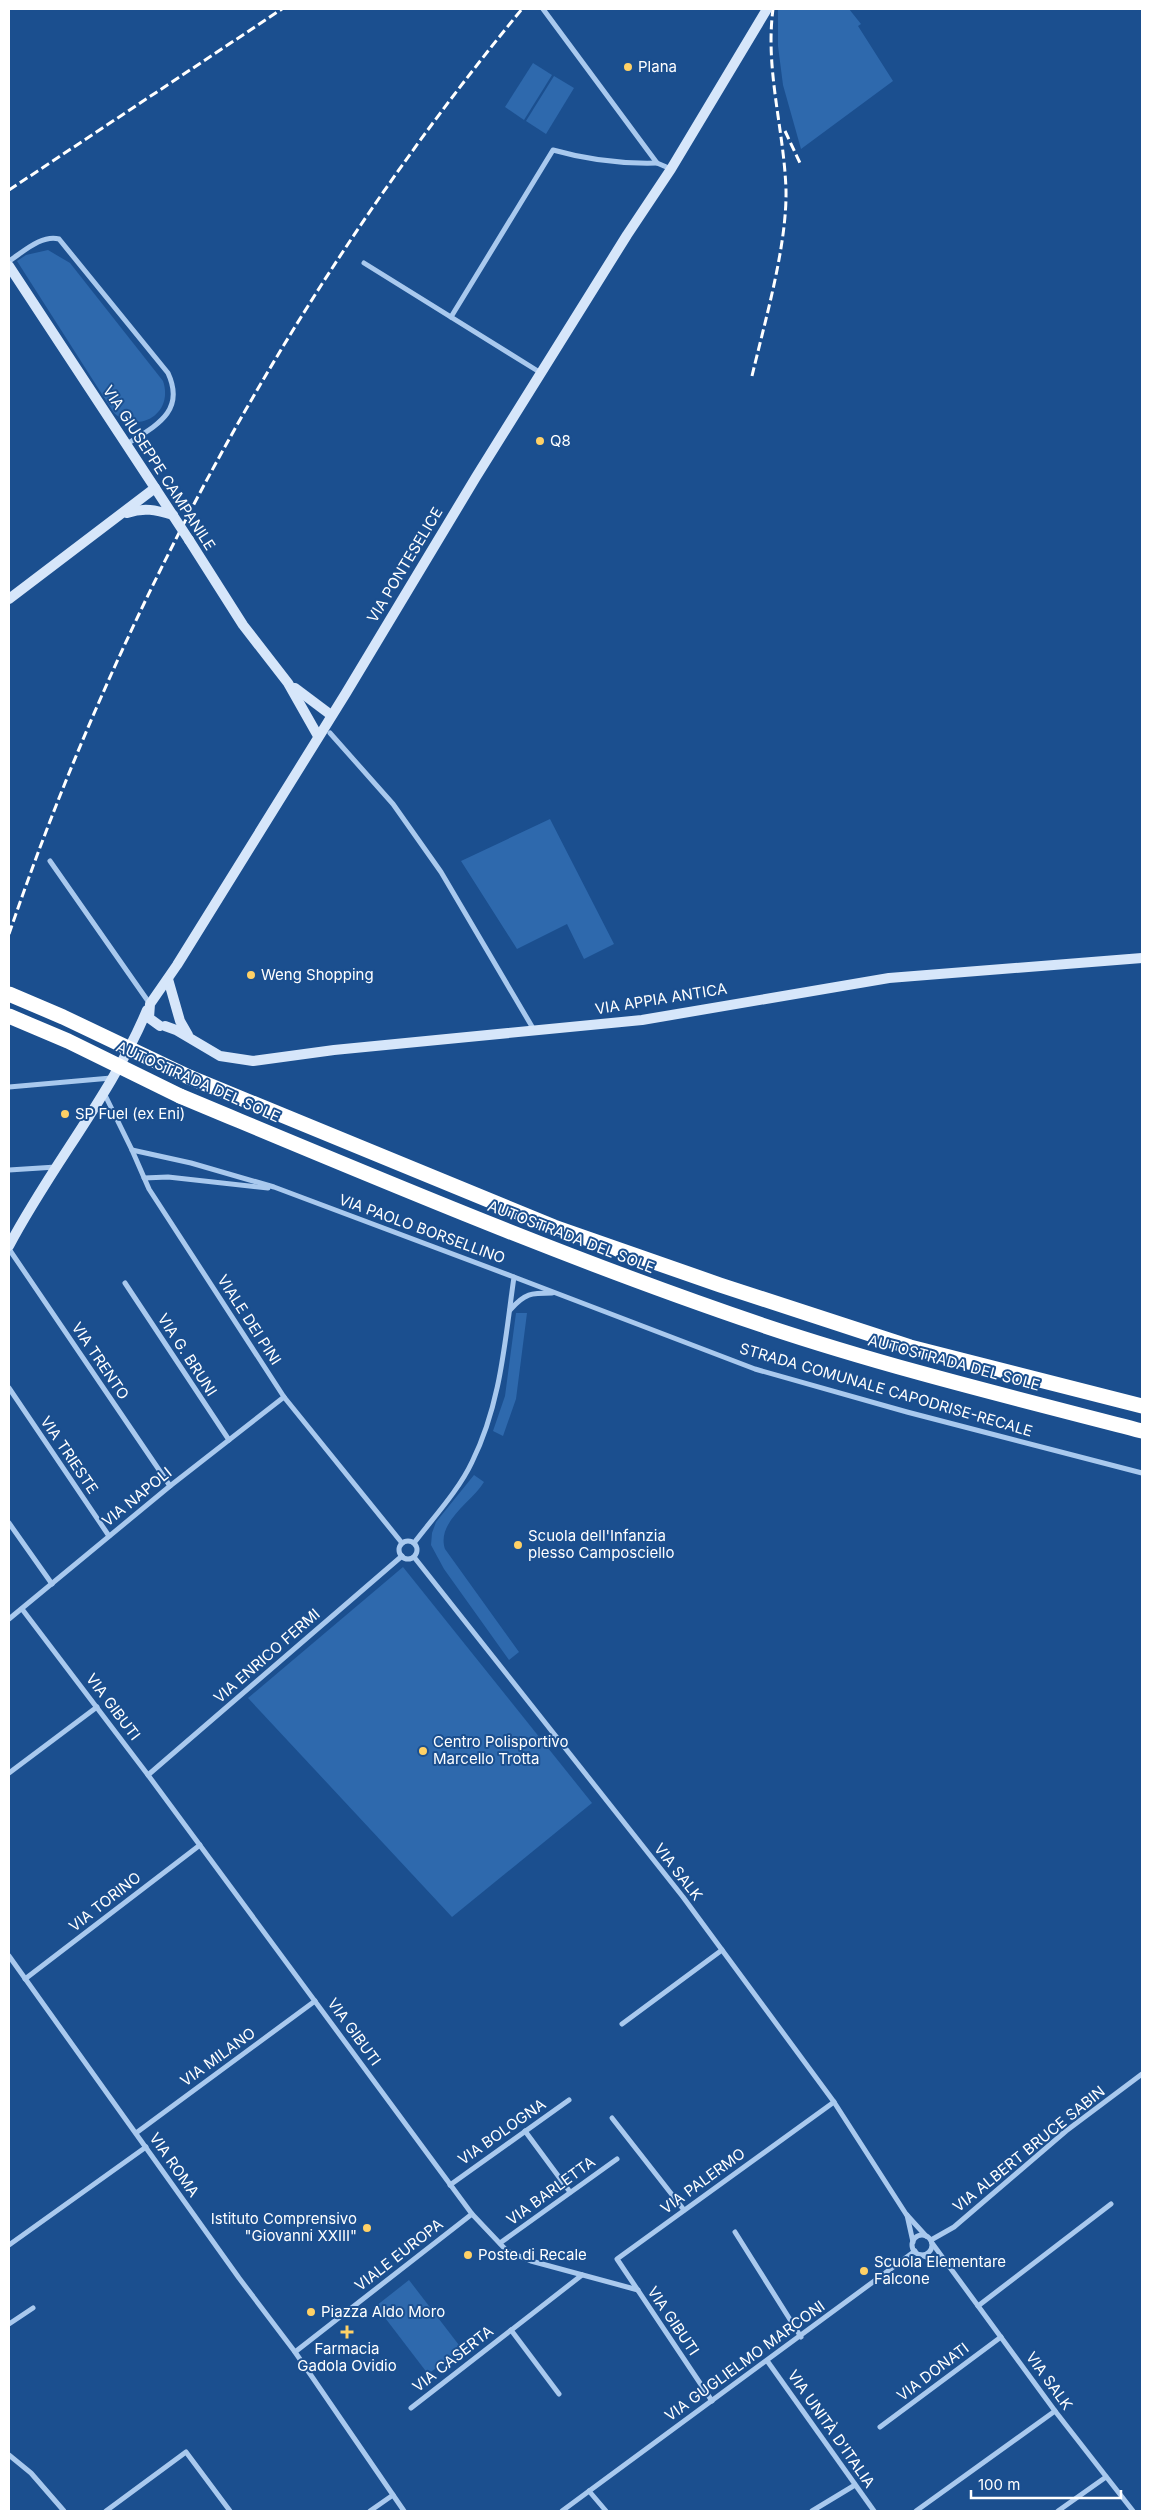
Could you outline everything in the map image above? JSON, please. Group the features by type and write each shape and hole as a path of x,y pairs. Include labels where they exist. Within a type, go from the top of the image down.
{"highway":[{"name":"AUTOSTRADA DEL SOLE","path":"9,994 63,1017 189,1077 554,1227 720,1285 910,1347 1142,1406"},
{"name":"AUTOSTRADA DEL SOLE","path":"9,1016 68,1041 180,1096 462,1214 661,1290 909,1371 1142,1430"}],"street":[{"path":"544,9 657,163"},
{"name":"VIA PONTESELICE","path":"10,1243 112,1078 137,1033 150,1004 168,979 627,235 671,169 766,9"},
{"path":"451,317 553,150 587,159 624,164 657,163 671,169"},
{"path":"9,261 35,244 48,239 59,239 159,359 170,378 174,391 170,409 166,416 126,444"},
{"path":"364,263 541,373"},
{"name":"VIA GIUSEPPE CAMPANILE","path":"9,266 244,624 288,683 318,736"},
{"path":"9,599 155,488"},
{"path":"117,517 137,510 150,509 173,515"},
{"name":"VIA GIUSEPPE CAMPANILE","path":"288,683 305,698 331,715"},
{"path":"330,732 393,804 441,872 535,1030"},
{"path":"50,861 150,1004 152,1022 163,1026"},
{"name":"VIA APPIA ANTICA","path":"163,1026 190,1038 220,1056 254,1061 334,1050 642,1020 889,978 1142,958"},
{"path":"168,979 183,1029 190,1038"},
{"path":"150,1004 167,998 176,1008"},
{"path":"137,1033 174,1021 176,1008"},
{"path":"9,1086 112,1078"},
{"name":"VIALE DEI PINI","path":"103,1093 132,1150 148,1189 284,1397 402,1543"},
{"name":"VIA PAOLO BORSELLINO","path":"132,1150 191,1163 274,1188 514,1277 496,1398 484,1434 464,1477 414,1543"},
{"path":"9,1170 56,1167"},
{"name":"VIA PAOLO BORSELLINO","path":"144,1178 168,1177 256,1188 274,1188"},
{"name":"VIA TRENTO","path":"10,1243 170,1486"},
{"name":"STRADA COMUNALE CAPODRISE-RECALE","path":"514,1277 755,1369 907,1412 1142,1473"},
{"name":"VIA G. BRUNI","path":"125,1283 229,1440"},
{"path":"509,1310 521,1297 533,1294 557,1293"},
{"name":"VIA TRIESTE","path":"9,1388 109,1536"},
{"name":"VIA NAPOLI","path":"9,1619 170,1486 284,1397"},
{"path":"9,1523 52,1584"},
{"path":"410,1541 414,1543 417,1550 414,1557 409,1559 402,1556 399,1549 402,1543 410,1541"},
{"name":"VIA ENRICO FERMI","path":"148,1774 402,1556"},
{"name":"VIA SALK","path":"414,1557 683,1897 834,2102 906,2214 929,2240 1055,2411 1133,2511"},
{"name":"VIA GIBUTI","path":"22,1609 148,1774 472,2214 507,2251 531,2261 638,2290 712,2401"},
{"path":"9,1773 97,1707"},
{"name":"VIA TORINO","path":"25,1980 200,1845"},
{"path":"622,2024 722,1950"},
{"name":"VIA ROMA","path":"9,1956 239,2278 295,2352 404,2511"},
{"name":"VIA MILANO","path":"136,2132 315,2002"},
{"name":"VIA ALBERT BRUCE SABIN","path":"929,2240 954,2227 1066,2131 1142,2074"},
{"name":"VIA BOLOGNA","path":"450,2184 569,2100"},
{"name":"VIA PALERMO","path":"638,2290 618,2259 834,2102"},
{"path":"612,2118 684,2210"},
{"path":"525,2131 570,2192"},
{"path":"9,2245 146,2147"},
{"name":"VIA BARLETTA","path":"500,2243 617,2159"},
{"path":"978,2306 1111,2204"},
{"name":"VIALE EUROPA","path":"295,2352 472,2214"},
{"name":"VIA SALK","path":"906,2214 915,2251"},
{"path":"735,2232 801,2337"},
{"path":"913,2242 917,2237 929,2240 930,2252 920,2255"},
{"path":"915,2251 920,2255 946,2265"},
{"name":"VIA GUGLIELMO MARCONI","path":"562,2511 768,2362 915,2251"},
{"name":"VIA CASERTA","path":"411,2408 582,2275"},
{"path":"9,2324 33,2308"},
{"name":"VIA CASERTA","path":"511,2330 559,2394"},
{"name":"VIA DONATI","path":"880,2428 1001,2338"},
{"name":"VIA UNITÀ D'ITALIA","path":"768,2362 874,2511"},
{"path":"916,2511 1055,2411"},
{"path":"106,2511 186,2452 230,2511"},
{"path":"9,2454 31,2473 64,2511"},
{"path":"1058,2511 1106,2477"},
{"path":"812,2511 855,2485"},
{"path":"589,2491 606,2511"},
{"path":"370,2511 393,2495"}],"shaded area":[{"path":"778,9 849,9 861,24 858,26 893,81 801,149 783,85 778,46"},
{"path":"533,63 552,75 524,120 505,107"},
{"path":"554,76 574,88 546,134 526,121"},
{"path":"48,250 70,263 163,381 164,403 152,417 134,422 114,413 17,261 26,255"},
{"path":"550,819 614,944 584,959 567,924 517,949 461,861"},
{"path":"516,1313 527,1313 516,1399 503,1436 493,1431 505,1396"},
{"path":"474,1475 484,1482 450,1521 444,1539 445,1549 519,1652 509,1660 444,1569 431,1545 432,1533 436,1522"},
{"name":"Centro Polisportivo Marcello Trotta","path":"403,1567 592,1803 452,1917 248,1698"},
{"path":"409,2280 462,2349 428,2374 376,2306"}],"railway":[{"path":"9,190 282,9"},
{"path":"9,934 55,810 106,687 162,567 224,449 291,334 363,222 440,113 522,9"},
{"path":"752,376 779,259 785,212 785,167 771,54 773,9"},
{"path":"785,131 800,163"}],"place":[{"name":"Plana","path":"628,67"},
{"name":"Q8","path":"540,441"},
{"name":"Weng Shopping","path":"251,975"},
{"name":"SP Fuel (ex Eni)","path":"65,1114"},
{"name":"Scuola dell'Infanzia plesso Camposciello","path":"518,1545"},
{"name":"Centro Polisportivo Marcello Trotta","path":"423,1751"},
{"name":"Istituto Comprensivo \"Giovanni XXIII\"","path":"367,2228"},
{"name":"Poste di Recale","path":"468,2255"},
{"name":"Scuola Elementare Falcone","path":"864,2271"},
{"name":"Piazza Aldo Moro","path":"311,2312"},
{"name":"Farmacia Gadola Ovidio","path":"347,2332"}]}
